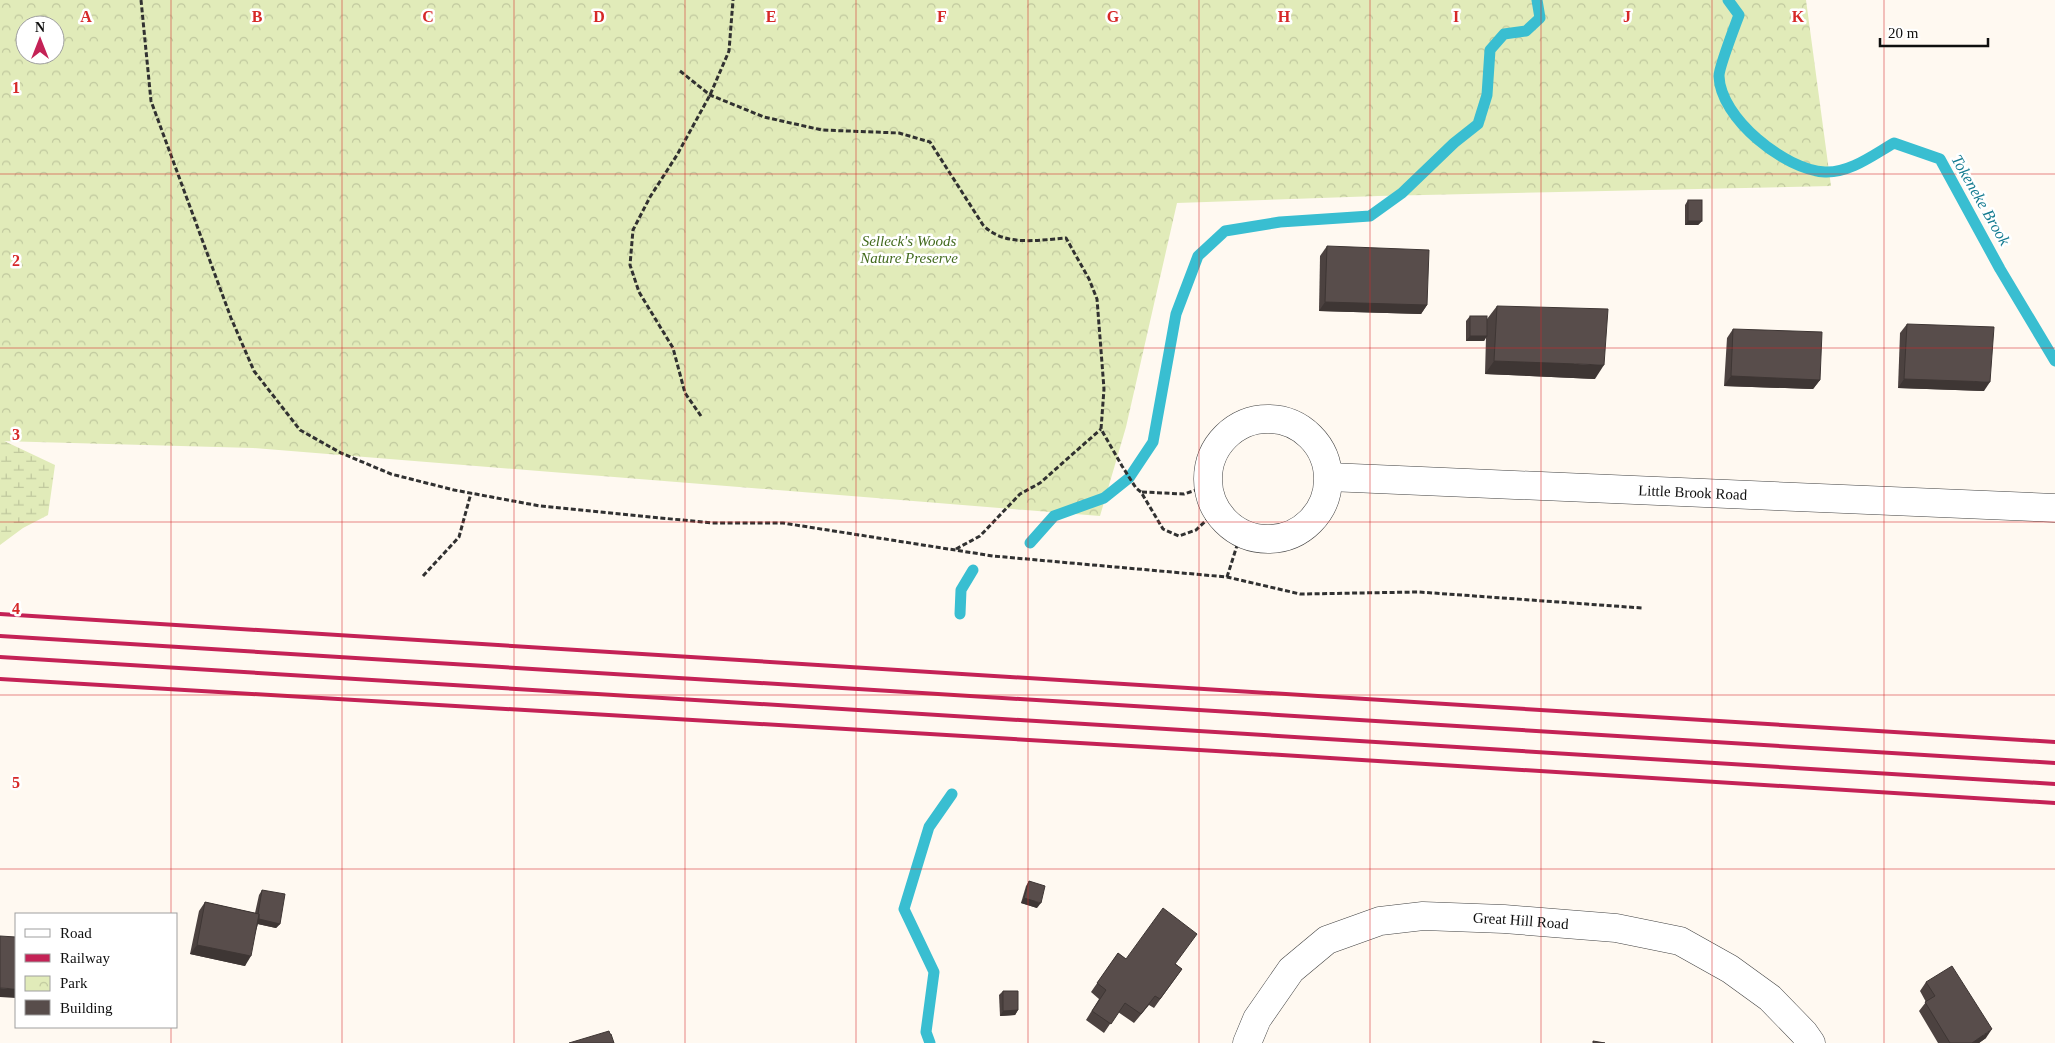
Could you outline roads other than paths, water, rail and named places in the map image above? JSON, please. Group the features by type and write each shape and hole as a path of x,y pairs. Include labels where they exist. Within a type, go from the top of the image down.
{"street":[{"path":"1267,419 1287,422 1310,435 1325,457 1329,476 1327,496 1322,508 1309,524 1299,532 1280,539 1266,540 1241,533 1230,526 1212,498 1211,459 1225,437 1236,428 1248,422 1267,419"},
{"name":"Little Brook Road","path":"1329,476 2055,508"},
{"name":"Great Hill Road","path":"1247,1043 1257,1019 1291,970 1327,940 1380,920 1423,916 1504,919 1616,928 1680,941 1730,969 1770,998 1812,1043"}],"waterway":[{"path":"1030,543 1054,516 1104,498 1129,478 1153,442 1176,314 1198,256 1225,231 1280,222 1370,216 1402,193 1454,143 1478,124 1487,95 1490,50 1504,34 1526,31 1540,18 1537,0"},
{"name":"Tokeneke Brook","path":"1728,0 1739,15 1719,76 1722,92 1730,108 1742,124 1774,152 1809,169 1825,172 1843,170 1870,158 1894,143 1940,159 2000,269 2055,361"},
{"path":"960,614 961,590 973,570"},
{"path":"930,1043 926,1032 934,972 904,909 929,827 952,794"}],"railway":[{"path":"0,614 2055,742"},
{"path":"0,636 2055,763"},
{"path":"0,657 2055,784"},
{"path":"0,679 2055,803"}],"park label":[{"name":"Selleck's Woods Nature Preserve","path":"909,250"}]}
